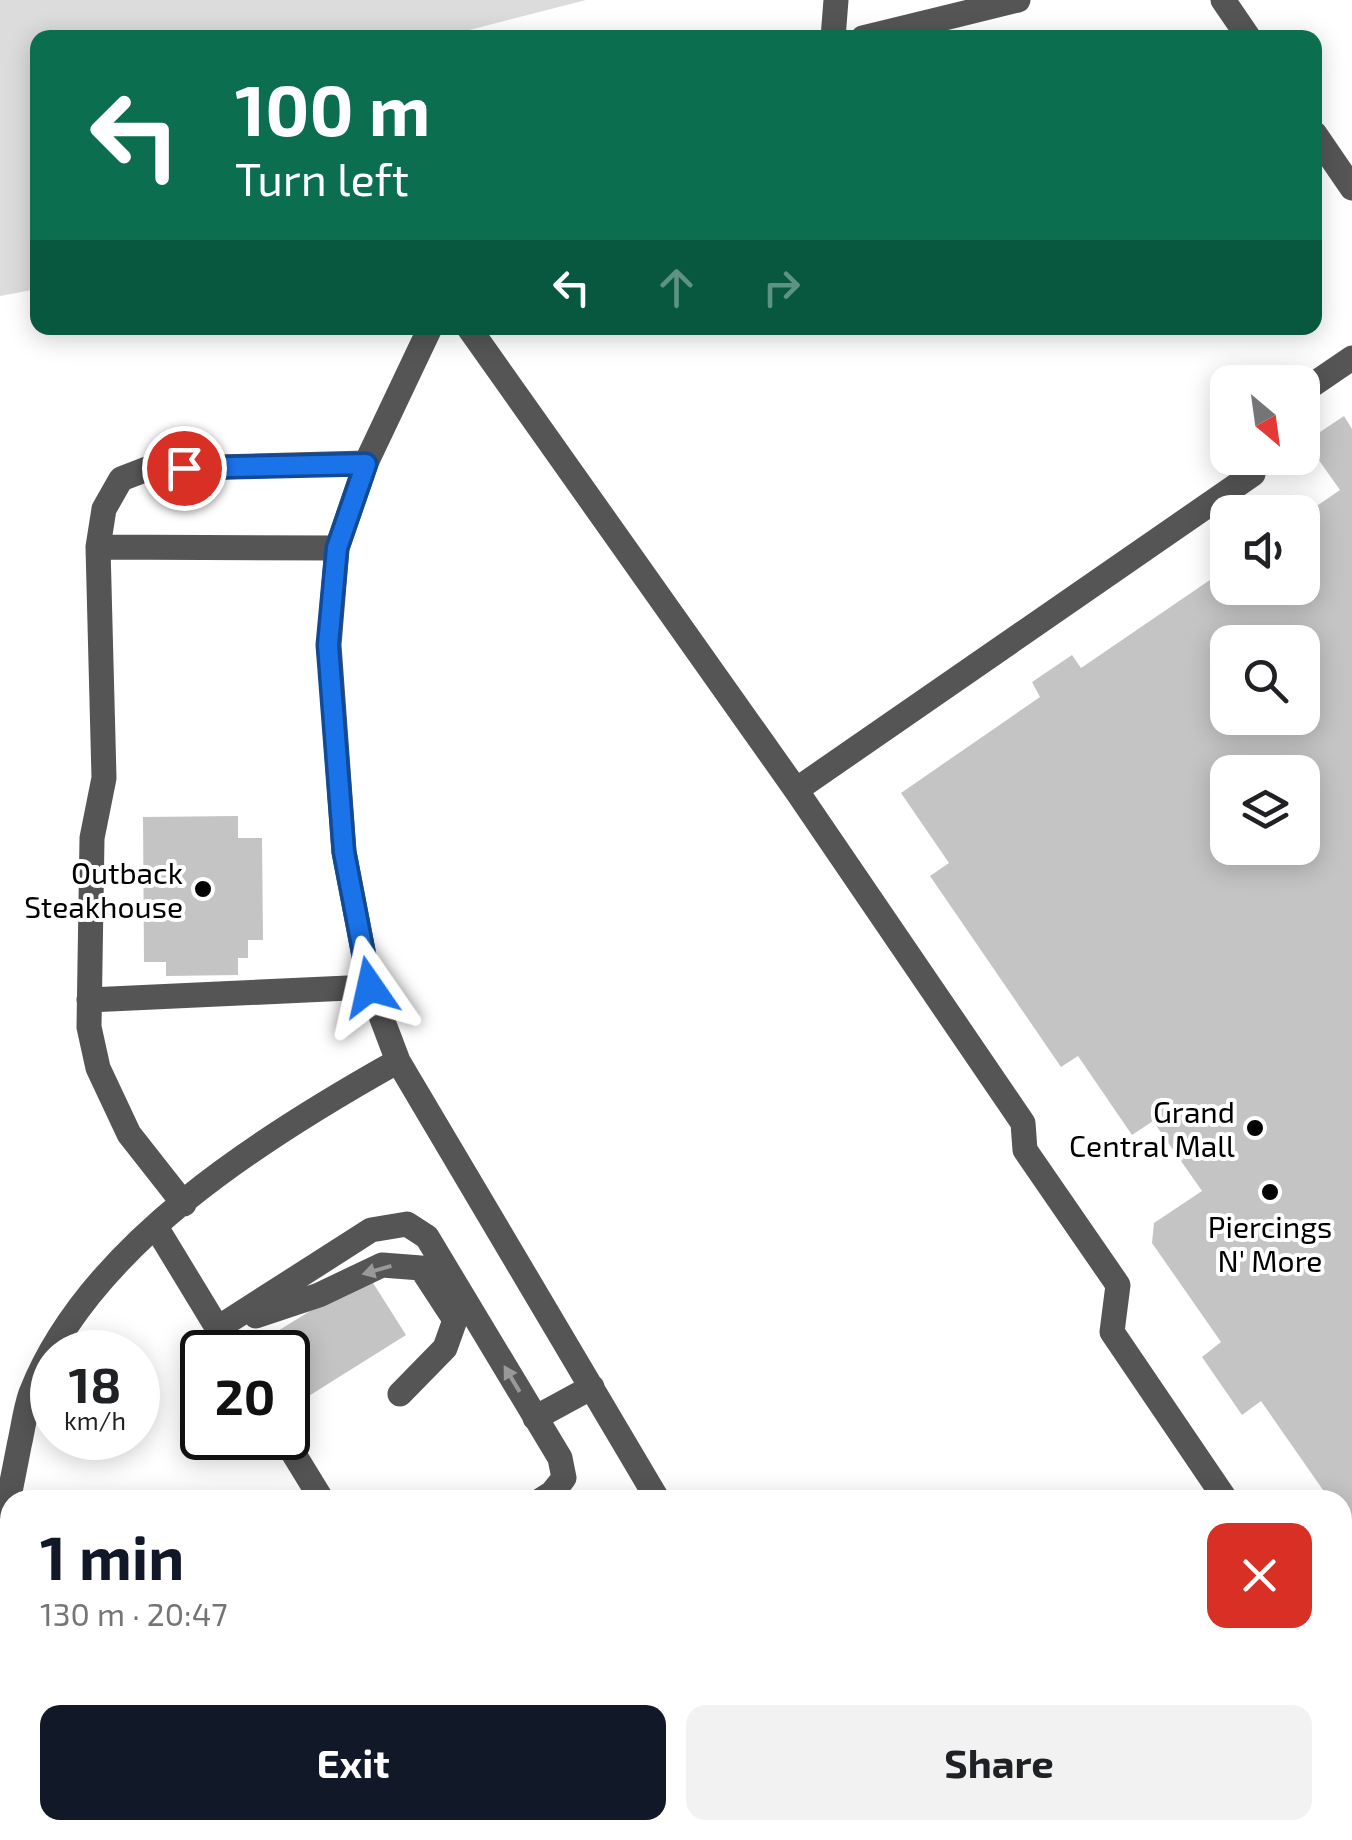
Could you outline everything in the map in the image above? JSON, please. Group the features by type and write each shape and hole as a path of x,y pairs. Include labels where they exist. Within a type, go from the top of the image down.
{"lane":[{"path":"834,30 836,0"},
{"path":"896,30 1018,0"},
{"path":"1223,0 1243,30"},
{"path":"1322,144 1352,188"},
{"path":"427,335 366,464 337,548 328,645 344,852 370,987 398,1061 652,1490"},
{"path":"474,335 796,790 1023,1122 1026,1150 1118,1285 1112,1332 1219,1490"},
{"path":"1320,380 1352,358"},
{"path":"184,1204 129,1134 98,1068 89,1027 92,838 104,778 98,547 104,509 121,479 147,468 366,464"},
{"path":"796,790 1252,475"},
{"path":"98,547 337,548"},
{"path":"89,1000 370,987"},
{"path":"6,1490 30,1397 52,1347 86,1296 134,1245 261,1146 398,1061"},
{"path":"218,1328 372,1230 407,1224 427,1237 560,1458 564,1478 555,1490"},
{"path":"156,1227 218,1328"},
{"path":"218,1328 319,1295 382,1265 421,1268 455,1320 445,1348 400,1394"},
{"path":"535,1418 592,1387"},
{"path":"297,1460 316,1490"}],"shaded area":[{"path":"0,0 586,0 469,30 30,30 30,290 0,296"}],"building":[{"name":"Grand Central Mall","path":"1344,416 1352,429 1352,1490 1323,1490 1261,1401 1242,1415 1202,1357 1221,1342 1152,1243 1154,1223 1202,1191 1153,1121 1132,1135 1078,1056 1061,1067 930,876 949,863 901,793 1040,697 1032,682 1072,655 1081,668 1210,580 1210,605 1320,605 1320,504 1340,490 1320,462 1320,432"},
{"name":"Outback Steakhouse","path":"238,816 238,838 262,838 263,940 248,940 248,958 238,958 238,975 166,976 166,962 144,962 143,817"},
{"path":"368,1275 406,1335 310,1395 310,1330 279,1330"}],"place":[{"name":"Outback Steakhouse","path":"203,889"},
{"name":"Grand Central Mall","path":"1255,1128"},
{"name":"Piercings N' More","path":"1270,1192"}],"route":[{"path":"184,468 366,464 337,548 328,645 344,852 370,987"}]}
